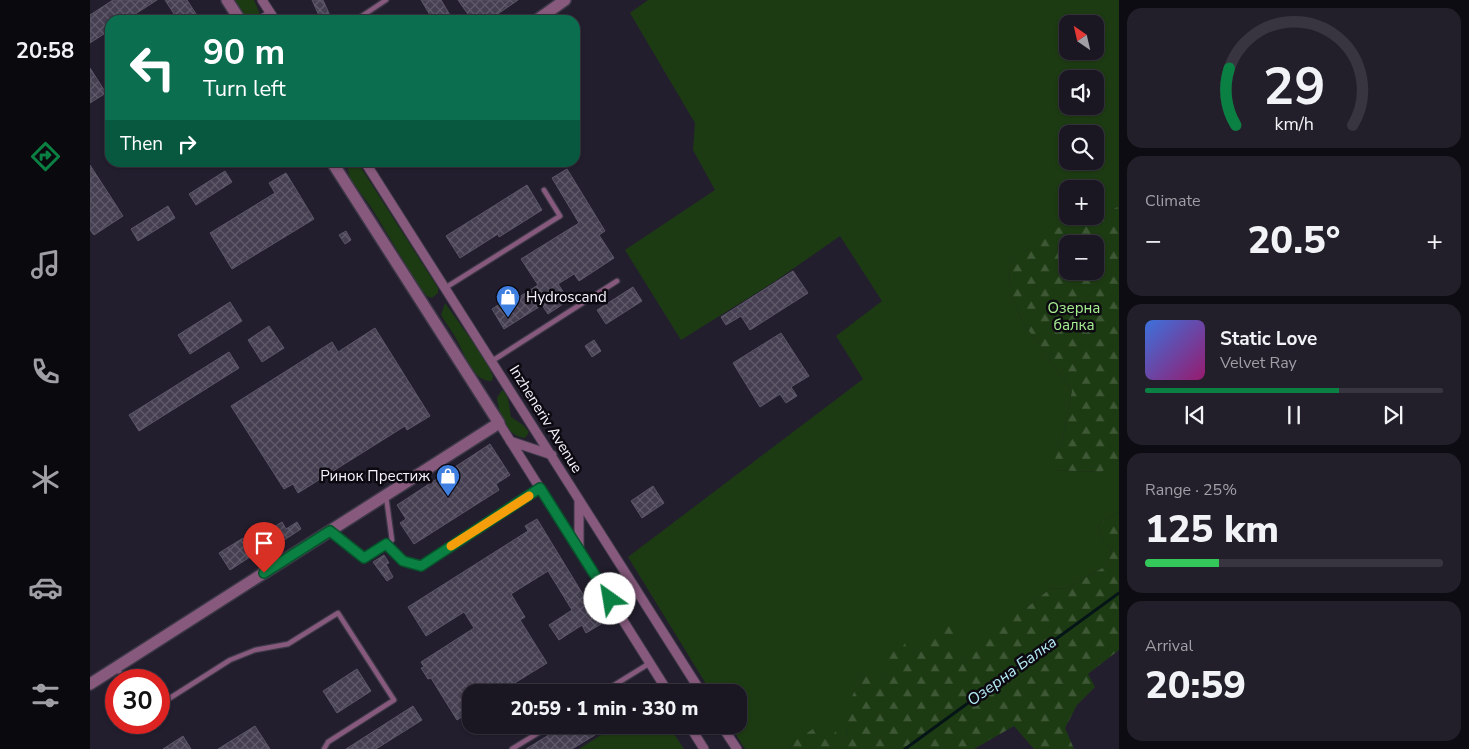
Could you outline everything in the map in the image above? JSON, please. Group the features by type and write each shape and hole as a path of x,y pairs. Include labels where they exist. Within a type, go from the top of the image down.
{"street":[{"path":"227,0 237,15"},
{"path":"262,0 272,15"},
{"path":"544,15 565,0"},
{"path":"337,167 663,684"},
{"name":"Inzheneriv Avenue","path":"368,167 696,684"},
{"path":"90,684 499,423"},
{"path":"510,442 552,456"},
{"path":"578,498 579,550"},
{"path":"695,734 704,749"},
{"path":"728,734 737,749"}],"lane":[{"path":"364,15 386,0"},
{"path":"445,288 560,216 544,190"},
{"path":"492,361 617,280"},
{"path":"386,544 403,561 421,566 540,488"},
{"path":"330,531 364,558 386,544 392,540 386,495"},
{"path":"170,698 230,660 255,650 288,644 338,613 394,700 328,742 324,749"},
{"path":"616,684 650,663"},
{"path":"512,749 536,734"}],"green space":[{"path":"233,0 254,0 260,14 243,15"},
{"path":"648,0 1119,0 1119,206 1104,214 1104,180 1059,180 1059,225 1085,225 1076,230 1059,228 1010,262 1009,292 1024,324 1072,391 1062,440 1052,470 1100,472 1119,460 1119,512 1098,524 1100,536 1112,550 1106,566 1067,588 1050,589 1004,626 967,663 957,654 957,618 926,651 912,654 887,669 884,683 863,675 845,712 848,735 843,744 790,744 792,749 745,749 736,734 747,734 747,684 706,684 628,557 863,379 836,336 882,301 840,236 777,280 681,340 625,250 715,190 693,150 695,123 630,13"},
{"path":"349,167 361,167 438,288 438,293 432,298 427,296 420,288 371,207 350,179"},
{"name":"Озерна балка","path":"1119,206 1119,460 1101,472 1051,470 1062,440 1072,391 1024,324 1009,292 1010,262 1059,227 1076,230 1085,225 1104,225 1104,214"},
{"path":"445,303 485,359 493,376 492,381 480,377 471,367 441,315"},
{"path":"502,390 508,399 511,417 523,425 529,432 525,438 518,436 508,429 502,418 497,398"},
{"path":"1119,512 1119,650 1088,674 1095,687 1077,705 1065,728 1074,749 1034,749 1014,726 974,749 792,749 790,744 816,727 834,729 843,744 848,735 844,712 863,675 884,682 887,669 878,658 887,643 902,640 912,654 917,653 925,649 929,644 930,631 957,618 957,653 967,663 969,650 1004,626 1007,609 1025,609 1050,589 1067,588 1106,566 1112,550 1100,536 1098,524"},
{"path":"603,734 674,734 684,749 579,749"}],"building":[{"path":"113,0 157,0 134,15 105,15 105,33 90,43 90,15"},
{"path":"165,0 187,0 197,15 175,15"},
{"path":"312,0 323,0 330,15 319,15"},
{"path":"421,0 441,0 450,15 430,15"},
{"path":"458,0 518,0 496,15 468,15"},
{"path":"90,68 105,94 90,103"},
{"path":"90,165 123,216 94,235 90,230"},
{"path":"567,169 605,231 599,235 614,258 579,281 574,274 558,284 569,300 548,314 542,305 504,329 492,309 506,300 508,304 538,285 521,259 579,223 552,178"},
{"path":"225,171 232,182 196,205 189,194"},
{"path":"286,173 314,219 232,269 210,233 275,193 269,183"},
{"path":"527,185 542,210 499,237 498,234 460,258 446,236"},
{"path":"168,206 175,218 138,241 131,229"},
{"path":"346,231 351,240 345,244 339,235"},
{"path":"793,271 808,293 750,330 741,316 726,325 721,317"},
{"path":"633,287 642,301 606,324 597,310"},
{"path":"230,302 242,321 190,354 178,335"},
{"path":"269,326 284,348 262,362 248,340"},
{"path":"375,328 430,416 407,430 405,426 298,493 293,484 284,489 231,406 332,342 338,352"},
{"path":"781,333 809,376 791,387 797,396 786,403 780,394 760,407 733,363"},
{"path":"594,340 601,351 592,357 585,346"},
{"path":"229,352 239,368 139,431 129,415"},
{"name":"Ринок Престиж","path":"490,444 510,475 496,484 499,490 414,544 400,523 406,519 397,505"},
{"path":"653,486 664,503 642,518 631,501"},
{"path":"537,519 601,624 586,633 582,625 559,640 549,625 572,610 548,571 511,594 525,617 520,620 547,663 513,684 462,684 462,717 457,720 431,678 428,679 421,668 424,667 421,662 474,628 464,612 426,636 408,607 528,531 525,526"},
{"path":"282,522 286,529 297,522 301,529 278,544 269,530"},
{"path":"243,538 253,555 230,570 219,553"},
{"path":"384,555 389,563 386,564 393,577 387,581 373,562"},
{"path":"357,669 371,691 337,713 323,691"},
{"path":"413,706 422,720 376,749 346,749"},
{"path":"255,726 270,749 218,749"},
{"path":"550,734 596,734 572,749 526,749"},
{"path":"183,736 191,749 163,749"}],"waterway":[{"name":"Озерна Балка","path":"905,749 1119,593"}],"slow traffic":[{"path":"451,546 529,496"}],"place":[{"name":"Hydroscand","path":"508,318"},
{"name":"Ринок Престиж","path":"448,497"}],"route":[{"path":"264,573 330,531 364,558 386,544 403,561 421,566 540,488 610,599"}]}
